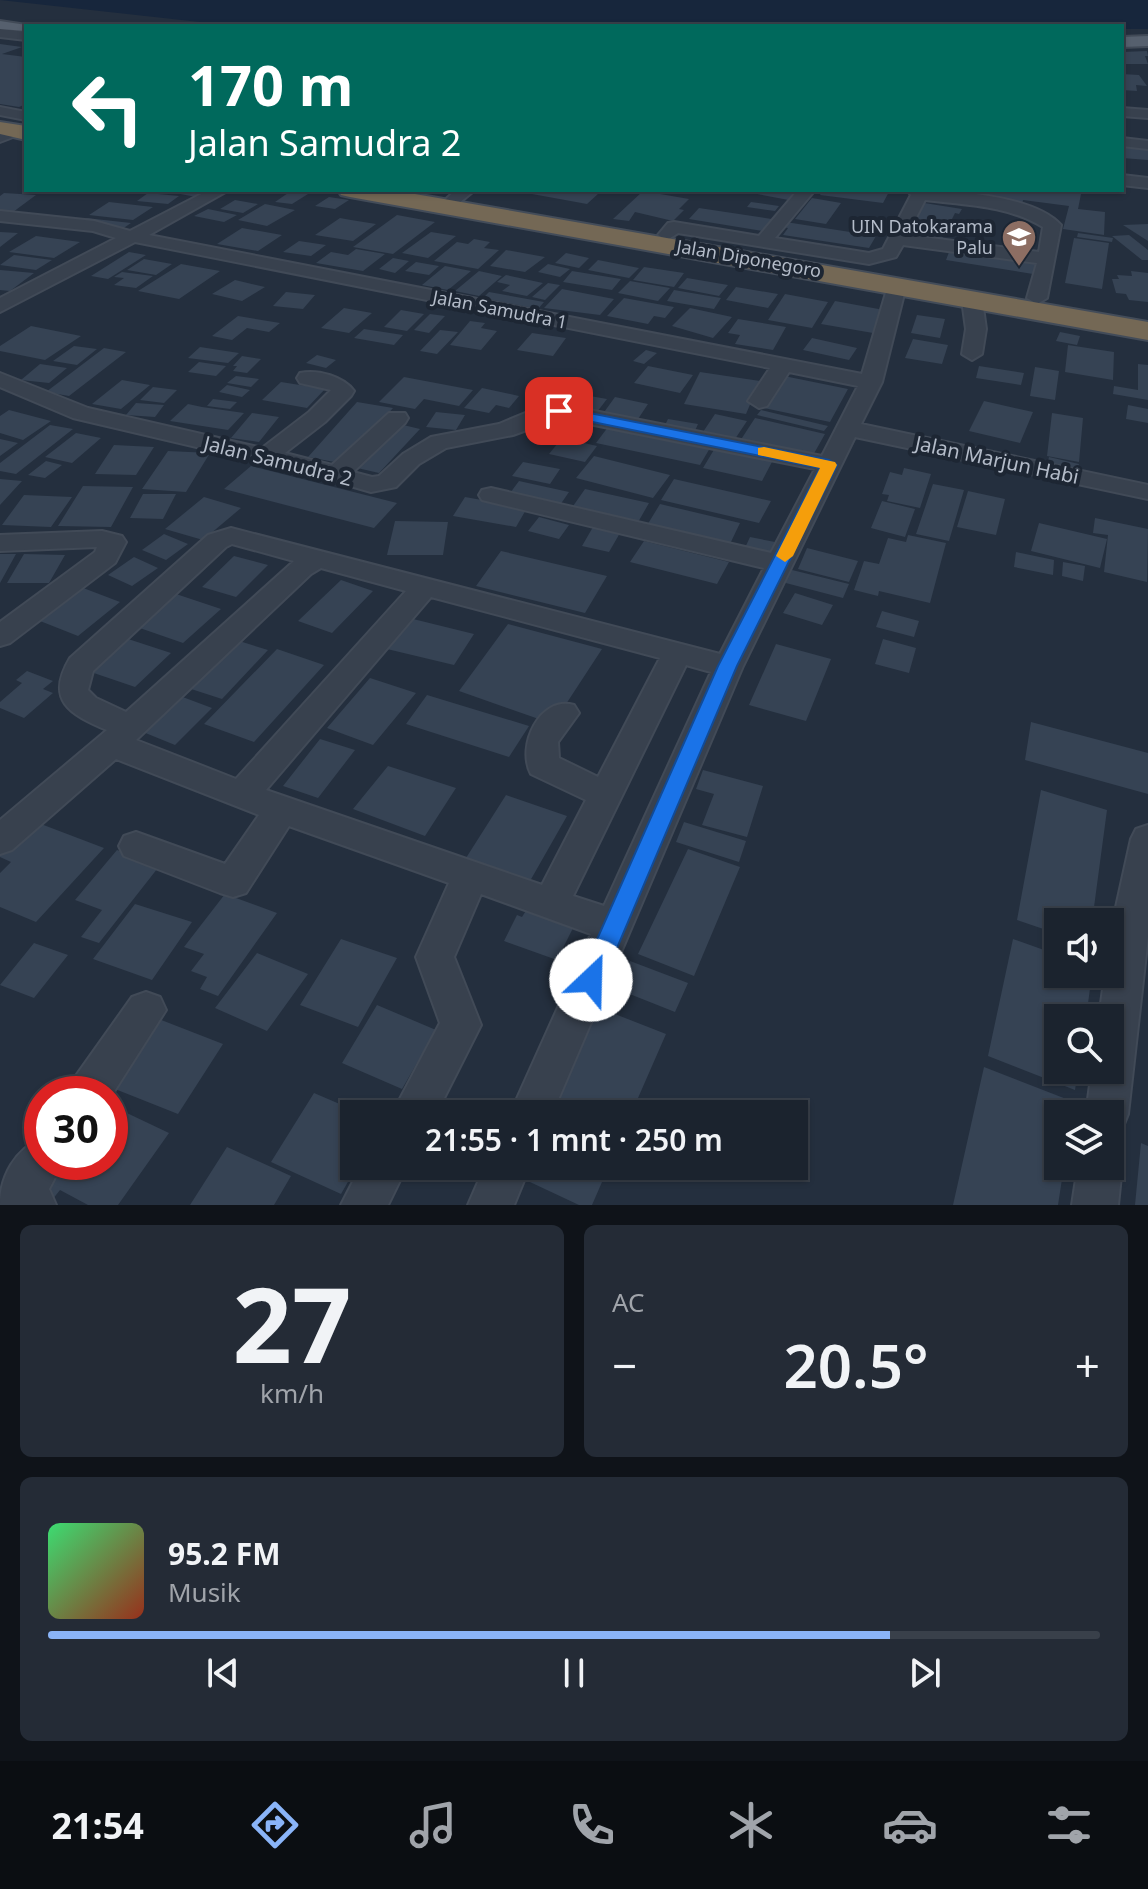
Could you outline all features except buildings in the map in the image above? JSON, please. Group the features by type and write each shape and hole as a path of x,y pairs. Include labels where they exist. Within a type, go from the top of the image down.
{"highway":[{"name":"Jalan Diponegoro","path":"361,192 972,300 1018,299 1148,331"},
{"name":"Jalan Diponegoro","path":"425,192 460,195 1018,299 1148,318"}],"main road":[{"path":"0,25 24,27"},
{"path":"1124,43 1148,43"}],"street":[{"path":"0,36 24,39"},
{"path":"1124,112 1148,114"},
{"path":"1124,142 1148,145"},
{"path":"1124,180 1148,183"},
{"path":"0,306 217,192"},
{"path":"763,242 805,192"},
{"path":"667,235 674,227 869,259 890,253 917,192 974,207 1024,211 1052,225 1047,259 1018,299"},
{"name":"Jalan Samudra 1","path":"0,216 94,226 129,236 871,382"},
{"path":"896,239 960,241 1047,259"},
{"path":"537,1100 728,666 871,382 897,286"},
{"path":"972,300 976,329 972,354"},
{"path":"759,401 783,365"},
{"path":"266,456 317,417 343,391 338,385 308,378"},
{"name":"Jalan Samudra 2","path":"0,379 81,413 266,456 371,485 382,484 411,459 439,442 495,433 559,411 829,465"},
{"path":"336,474 397,418"},
{"name":"Jalan Marjun Habi","path":"847,428 1148,492"},
{"path":"491,495 781,564"},
{"path":"615,926 242,795 122,735 78,702 71,691 71,679 81,665 199,557 221,538 235,536 728,666"},
{"path":"0,543 102,539 113,542 106,557 0,636"},
{"path":"0,840 122,735 301,568 318,559"},
{"path":"242,795 425,587"},
{"path":"551,904 677,653"},
{"path":"563,713 542,740 543,765 606,795"},
{"path":"136,846 233,882 281,810"},
{"path":"1109,1100 1139,933 1148,839"},
{"path":"421,1100 461,1025 435,957 470,877"},
{"path":"100,1076 146,1010"},
{"path":"20,1203 32,1180"},
{"path":"364,1205 377,1180"},
{"path":"491,1205 502,1180"},
{"path":"1095,1205 1098,1180"}],"water":[{"path":"0,0 1148,0 1148,29 1124,29 1124,24 218,24"}],"slow traffic":[{"path":"764,451 829,465 785,556"}],"place":[{"name":"UIN Datokarama Palu","path":"1019,268"}],"route":[{"path":"559,411 829,465 728,666 591,980"}]}
